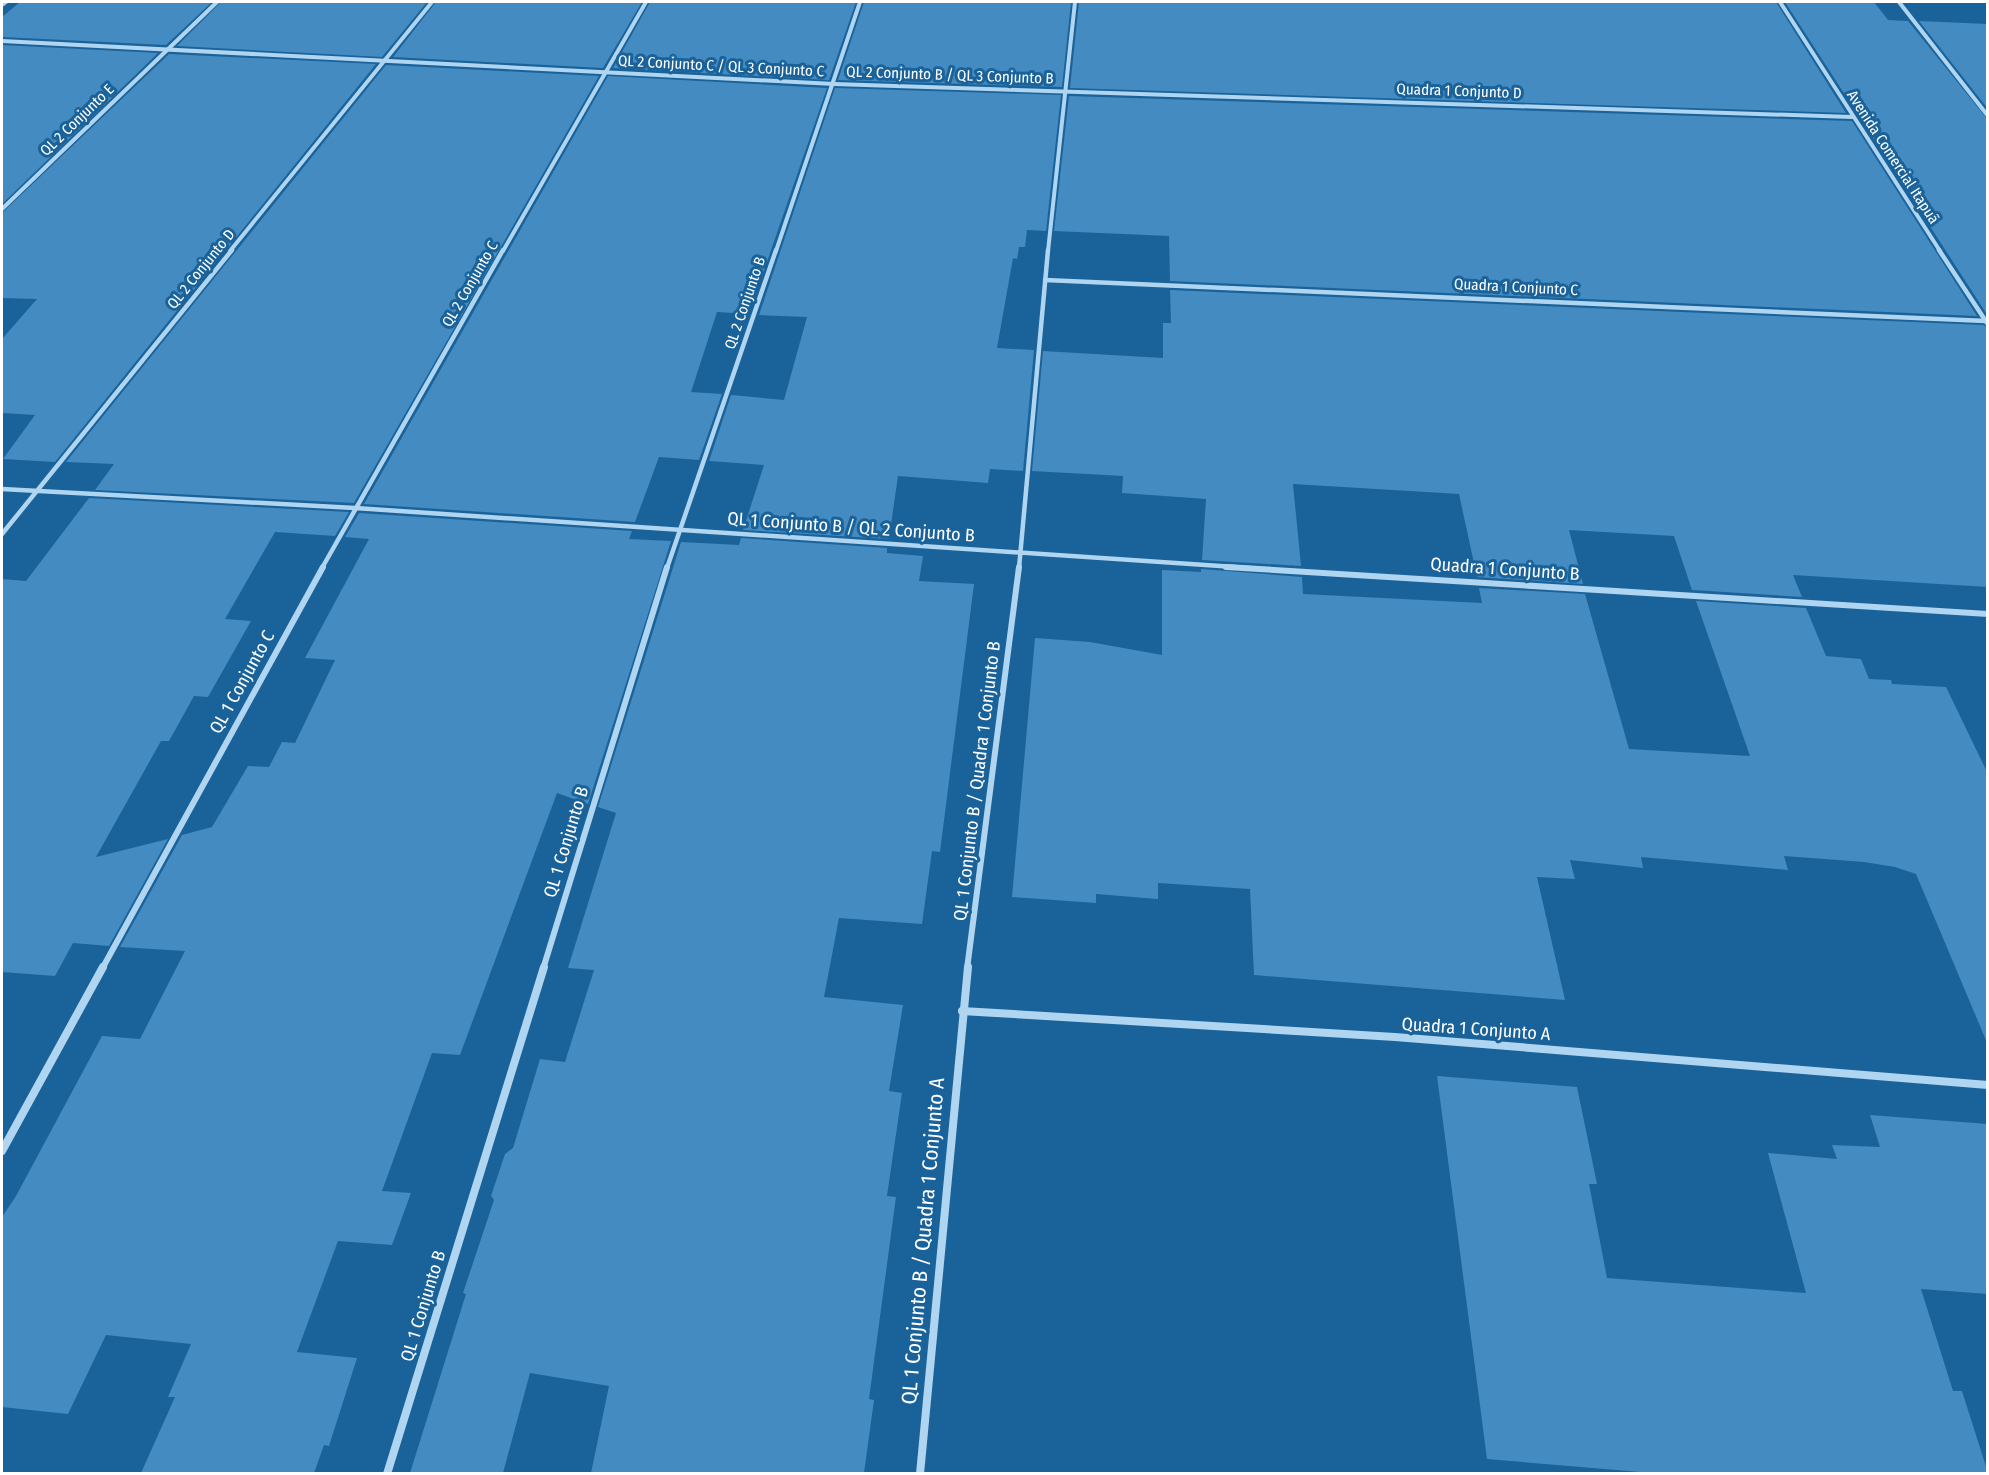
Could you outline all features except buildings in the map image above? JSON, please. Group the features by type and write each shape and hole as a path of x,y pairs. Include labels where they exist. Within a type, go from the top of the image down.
{"street":[{"path":"2,5 6,2"},
{"name":"QL 2 Conjunto E","path":"2,209 217,2"},
{"name":"QL 2 Conjunto D","path":"2,534 432,2"},
{"name":"QL 2 Conjunto C","path":"355,508 646,2"},
{"name":"QL 2 Conjunto B","path":"679,529 834,84 860,2"},
{"name":"QL 1 Conjunto B / Quadra 1 Conjunto B","path":"962,1011 1021,554 1045,280 1076,2"},
{"name":"Avenida Comercial Itapuã","path":"1780,2 1852,117 1987,322"},
{"path":"1899,2 1988,116"},
{"name":"QL 2 Conjunto C / QL 3 Conjunto C","path":"2,41 834,84"},
{"name":"QL 2 Conjunto B / QL 3 Conjunto B","path":"834,84 1065,90"},
{"name":"Quadra 1 Conjunto D","path":"1065,90 1852,117"},
{"name":"Quadra 1 Conjunto C","path":"1045,280 1987,322"},
{"path":"2,489 355,508 679,529"},
{"name":"QL 1 Conjunto C","path":"2,1151 355,508"},
{"name":"QL 1 Conjunto B / QL 2 Conjunto B","path":"679,529 1021,554"},
{"name":"QL 1 Conjunto B","path":"387,1473 679,529"},
{"name":"Quadra 1 Conjunto B","path":"1021,554 1988,614"},
{"name":"Quadra 1 Conjunto A","path":"962,1011 1395,1037 1988,1085"},
{"name":"QL 1 Conjunto B / Quadra 1 Conjunto A","path":"920,1473 962,1011"}]}
